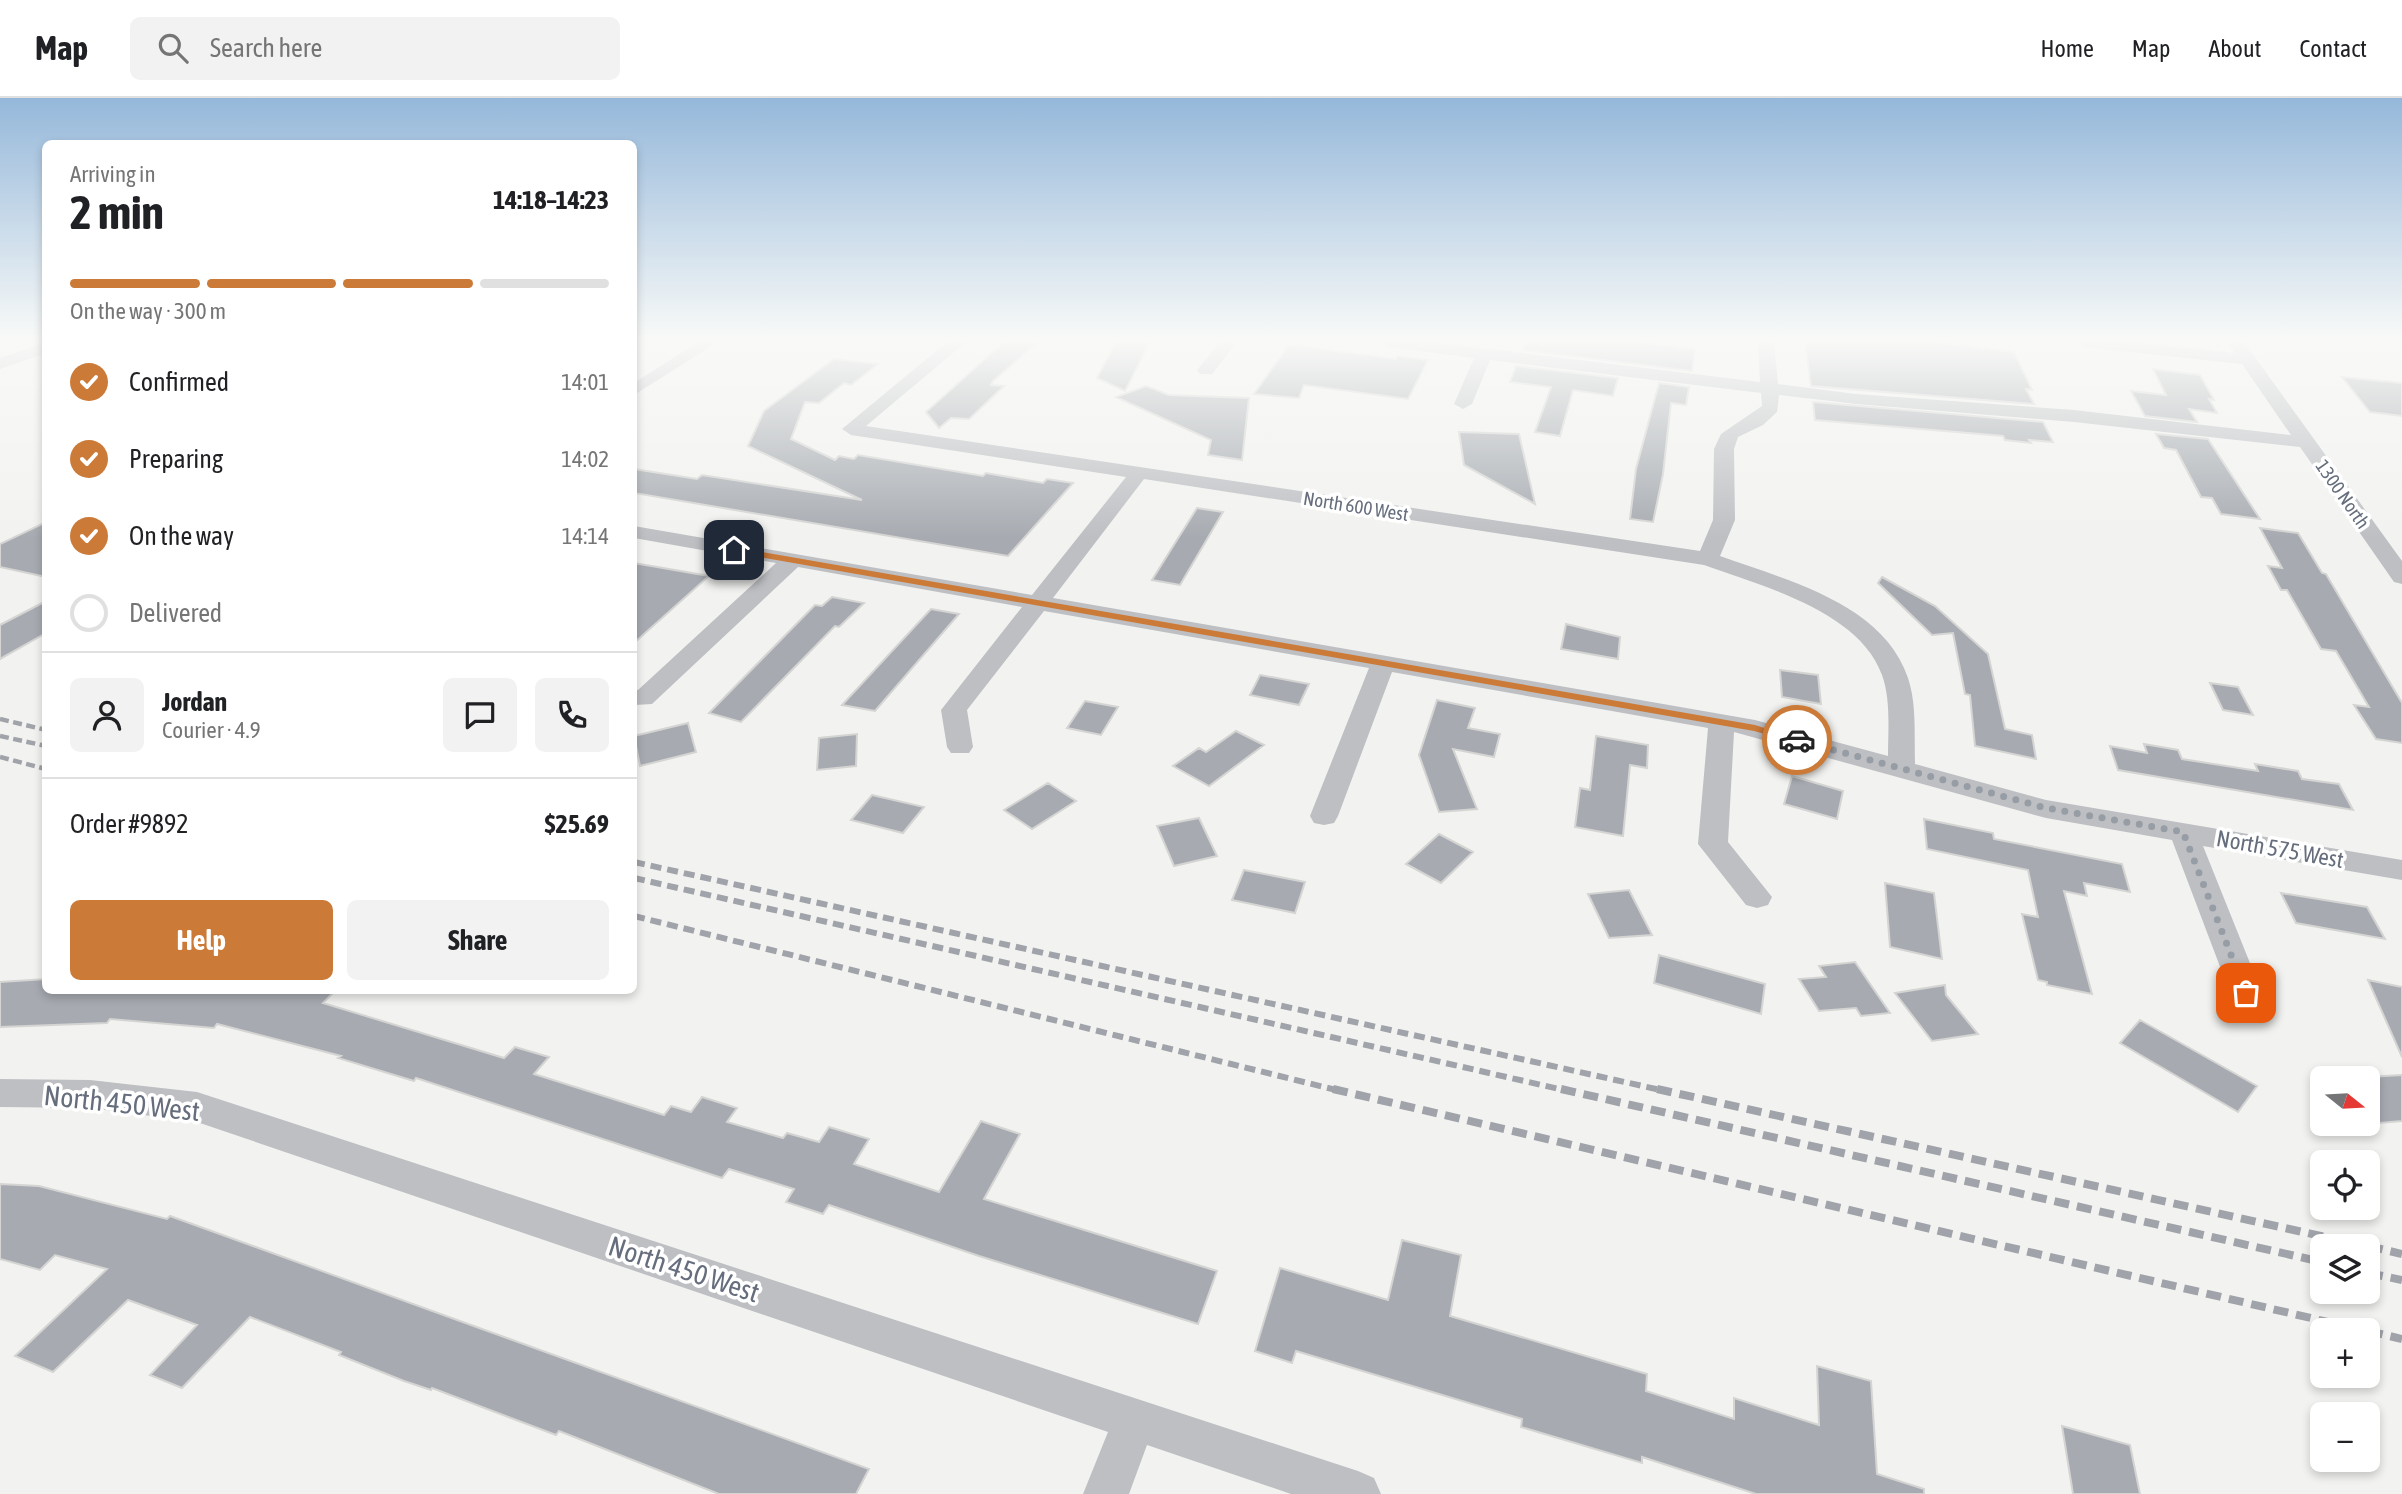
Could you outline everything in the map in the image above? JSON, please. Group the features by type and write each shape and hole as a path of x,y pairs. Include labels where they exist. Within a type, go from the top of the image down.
{"street":[{"name":"North 600 West","path":"878,407 851,429 1708,559 1801,595 1851,620 1880,646 1896,677 1902,769"},
{"path":"1708,559 1724,520 1724,449 1730,434 1756,421 1771,407"},
{"path":"1960,407 2074,416 2306,442"},
{"name":"1300 North","path":"2281,407 2402,577"},
{"path":"960,747 954,710 1139,473"},
{"name":"North 575 West","path":"637,533 1755,728 2046,808 2402,870"},
{"path":"638,698 793,560"},
{"path":"1324,816 1383,663"},
{"path":"1721,723 1713,844 1757,897"},
{"path":"2183,832 2246,993"},
{"name":"North 450 West","path":"0,1093 90,1094 197,1107 1359,1494"},
{"path":"1106,1494 1135,1419"}],"building":[{"path":"769,407 803,407 791,439 835,460 839,456 854,459 858,455 983,476 986,473 1043,483 1047,479 1073,483 1008,556 637,494 637,469 697,479 702,475 862,500 748,446 764,411"},
{"path":"931,407 982,407 969,419 951,418 939,428 926,412"},
{"path":"1138,407 1248,407 1242,460 1208,455 1211,440"},
{"path":"1544,407 1568,407 1560,436 1535,432"},
{"path":"1653,407 1671,407 1663,474 1653,522 1630,519 1636,469"},
{"path":"1814,407 1872,407 2043,422 2053,442 2029,440 2031,443 2005,440 2003,436 1815,420"},
{"path":"2140,407 2214,407 2217,413 2189,409 2197,422 2145,416"},
{"path":"2366,407 2402,407 2402,416 2370,412"},
{"path":"1459,432 1519,434 1535,504 1464,465"},
{"path":"2156,434 2208,439 2260,519 2221,514 2212,498 2201,497 2176,450 2164,448"},
{"path":"1197,508 1223,512 1180,585 1152,580"},
{"path":"42,524 42,576 0,567 0,544"},
{"path":"2260,528 2298,533 2322,573 2326,574 2402,703 2402,743 2376,739 2354,705 2369,707 2336,651 2321,649 2287,590 2281,590 2268,566 2282,568"},
{"path":"637,564 709,576 637,640"},
{"path":"1882,577 1935,606 1988,654 2005,729 2032,735 2036,759 1975,746 1970,695 1965,694 1953,633 1932,635 1878,583"},
{"path":"832,597 864,603 839,627 835,626 741,722 709,713 815,605 822,606"},
{"path":"42,603 42,635 0,659 0,625"},
{"path":"931,609 959,614 875,711 842,705"},
{"path":"1566,624 1620,637 1618,659 1561,649"},
{"path":"1780,670 1818,675 1821,704 1782,697"},
{"path":"1260,675 1309,684 1299,705 1250,695"},
{"path":"2210,683 2238,687 2253,715 2223,710"},
{"path":"1437,700 1475,708 1468,728 1500,734 1494,757 1453,749 1477,809 1439,812 1419,755"},
{"path":"1085,701 1118,707 1101,735 1067,728"},
{"path":"688,723 696,752 640,766 637,735"},
{"path":"1236,731 1264,745 1209,786 1173,766 1199,748 1206,752"},
{"path":"857,734 856,766 817,770 819,738"},
{"path":"1596,736 1648,745 1647,768 1630,765 1623,836 1575,827 1580,788 1590,790"},
{"path":"2144,744 2178,750 2182,759 2258,771 2255,764 2298,771 2302,779 2339,784 2353,810 2118,770 2110,746 2147,753"},
{"path":"1792,776 1843,791 1837,819 1784,804"},
{"path":"1048,783 1076,801 1032,829 1004,810"},
{"path":"872,795 924,807 903,833 851,820"},
{"path":"1199,818 1217,856 1174,866 1157,826"},
{"path":"1924,819 1993,833 1994,839 2122,864 2130,892 2084,883 2087,896 2064,891 2092,994 2047,985 2047,982 2038,980 2022,914 2038,917 2028,870 1927,849"},
{"path":"1439,834 1473,852 1441,883 1406,864"},
{"path":"1244,870 1305,882 1295,913 1232,900"},
{"path":"1885,883 1934,893 1942,959 1890,947"},
{"path":"1629,890 1652,935 1609,938 1588,894"},
{"path":"2281,893 2367,907 2385,939 2296,923"},
{"path":"1659,955 1765,984 1761,1014 1654,983"},
{"path":"1855,962 1890,1013 1861,1016 1856,1008 1819,1011 1799,979 1826,977 1819,966"},
{"path":"42,979 42,994 332,994 323,1003 504,1058 515,1047 549,1057 534,1074 664,1115 671,1106 691,1112 702,1097 737,1108 727,1122 783,1138 787,1133 819,1142 829,1127 869,1139 854,1164 939,1192 981,1121 1020,1134 984,1199 1217,1271 1198,1324 979,1256 829,1205 823,1214 786,1202 794,1189 729,1169 722,1178 416,1078 414,1081 338,1058 341,1056 217,1024 214,1028 110,1019 107,1023 0,1027 0,982"},
{"path":"2368,980 2402,987 2402,1057"},
{"path":"1945,985 1946,995 1978,1034 1932,1041 1895,993"},
{"path":"2140,1020 2257,1086 2238,1112 2120,1043"},
{"path":"2402,1075 2402,1121 2380,1123 2380,1076"},
{"path":"0,1184 39,1186 167,1219 170,1216 869,1469 856,1494 719,1494 559,1431 556,1435 432,1388 431,1390 404,1381 339,1355 341,1352 250,1317 182,1388 150,1375 197,1325 128,1300 53,1372 15,1356 107,1269 55,1255 40,1270 0,1259"},
{"path":"1402,1240 1461,1255 1450,1316 1647,1374 1646,1391 1734,1419 1734,1398 1819,1425 1817,1366 1871,1381 1877,1474 1924,1489 1924,1494 1756,1494 1642,1457 1642,1463 1521,1427 1522,1419 1296,1351 1292,1363 1255,1351 1280,1268 1388,1300"},
{"path":"2062,1426 2130,1445 2140,1494 2073,1494"}],"railway":[{"path":"0,719 42,729"},
{"path":"0,736 42,745"},
{"path":"0,757 42,768"},
{"path":"637,863 1665,1091"},
{"path":"637,879 1568,1091"},
{"path":"637,917 1340,1091"},
{"path":"1333,1089 2311,1318"},
{"path":"1561,1089 2310,1259"},
{"path":"1657,1089 2312,1234"},
{"path":"2380,1249 2402,1254"},
{"path":"2380,1275 2402,1280"},
{"path":"2380,1334 2402,1339"}],"way so far":[{"path":"1797,740 2046,808 2183,832 2246,993"}],"route":[{"path":"734,550 1755,728 1797,740"}]}
